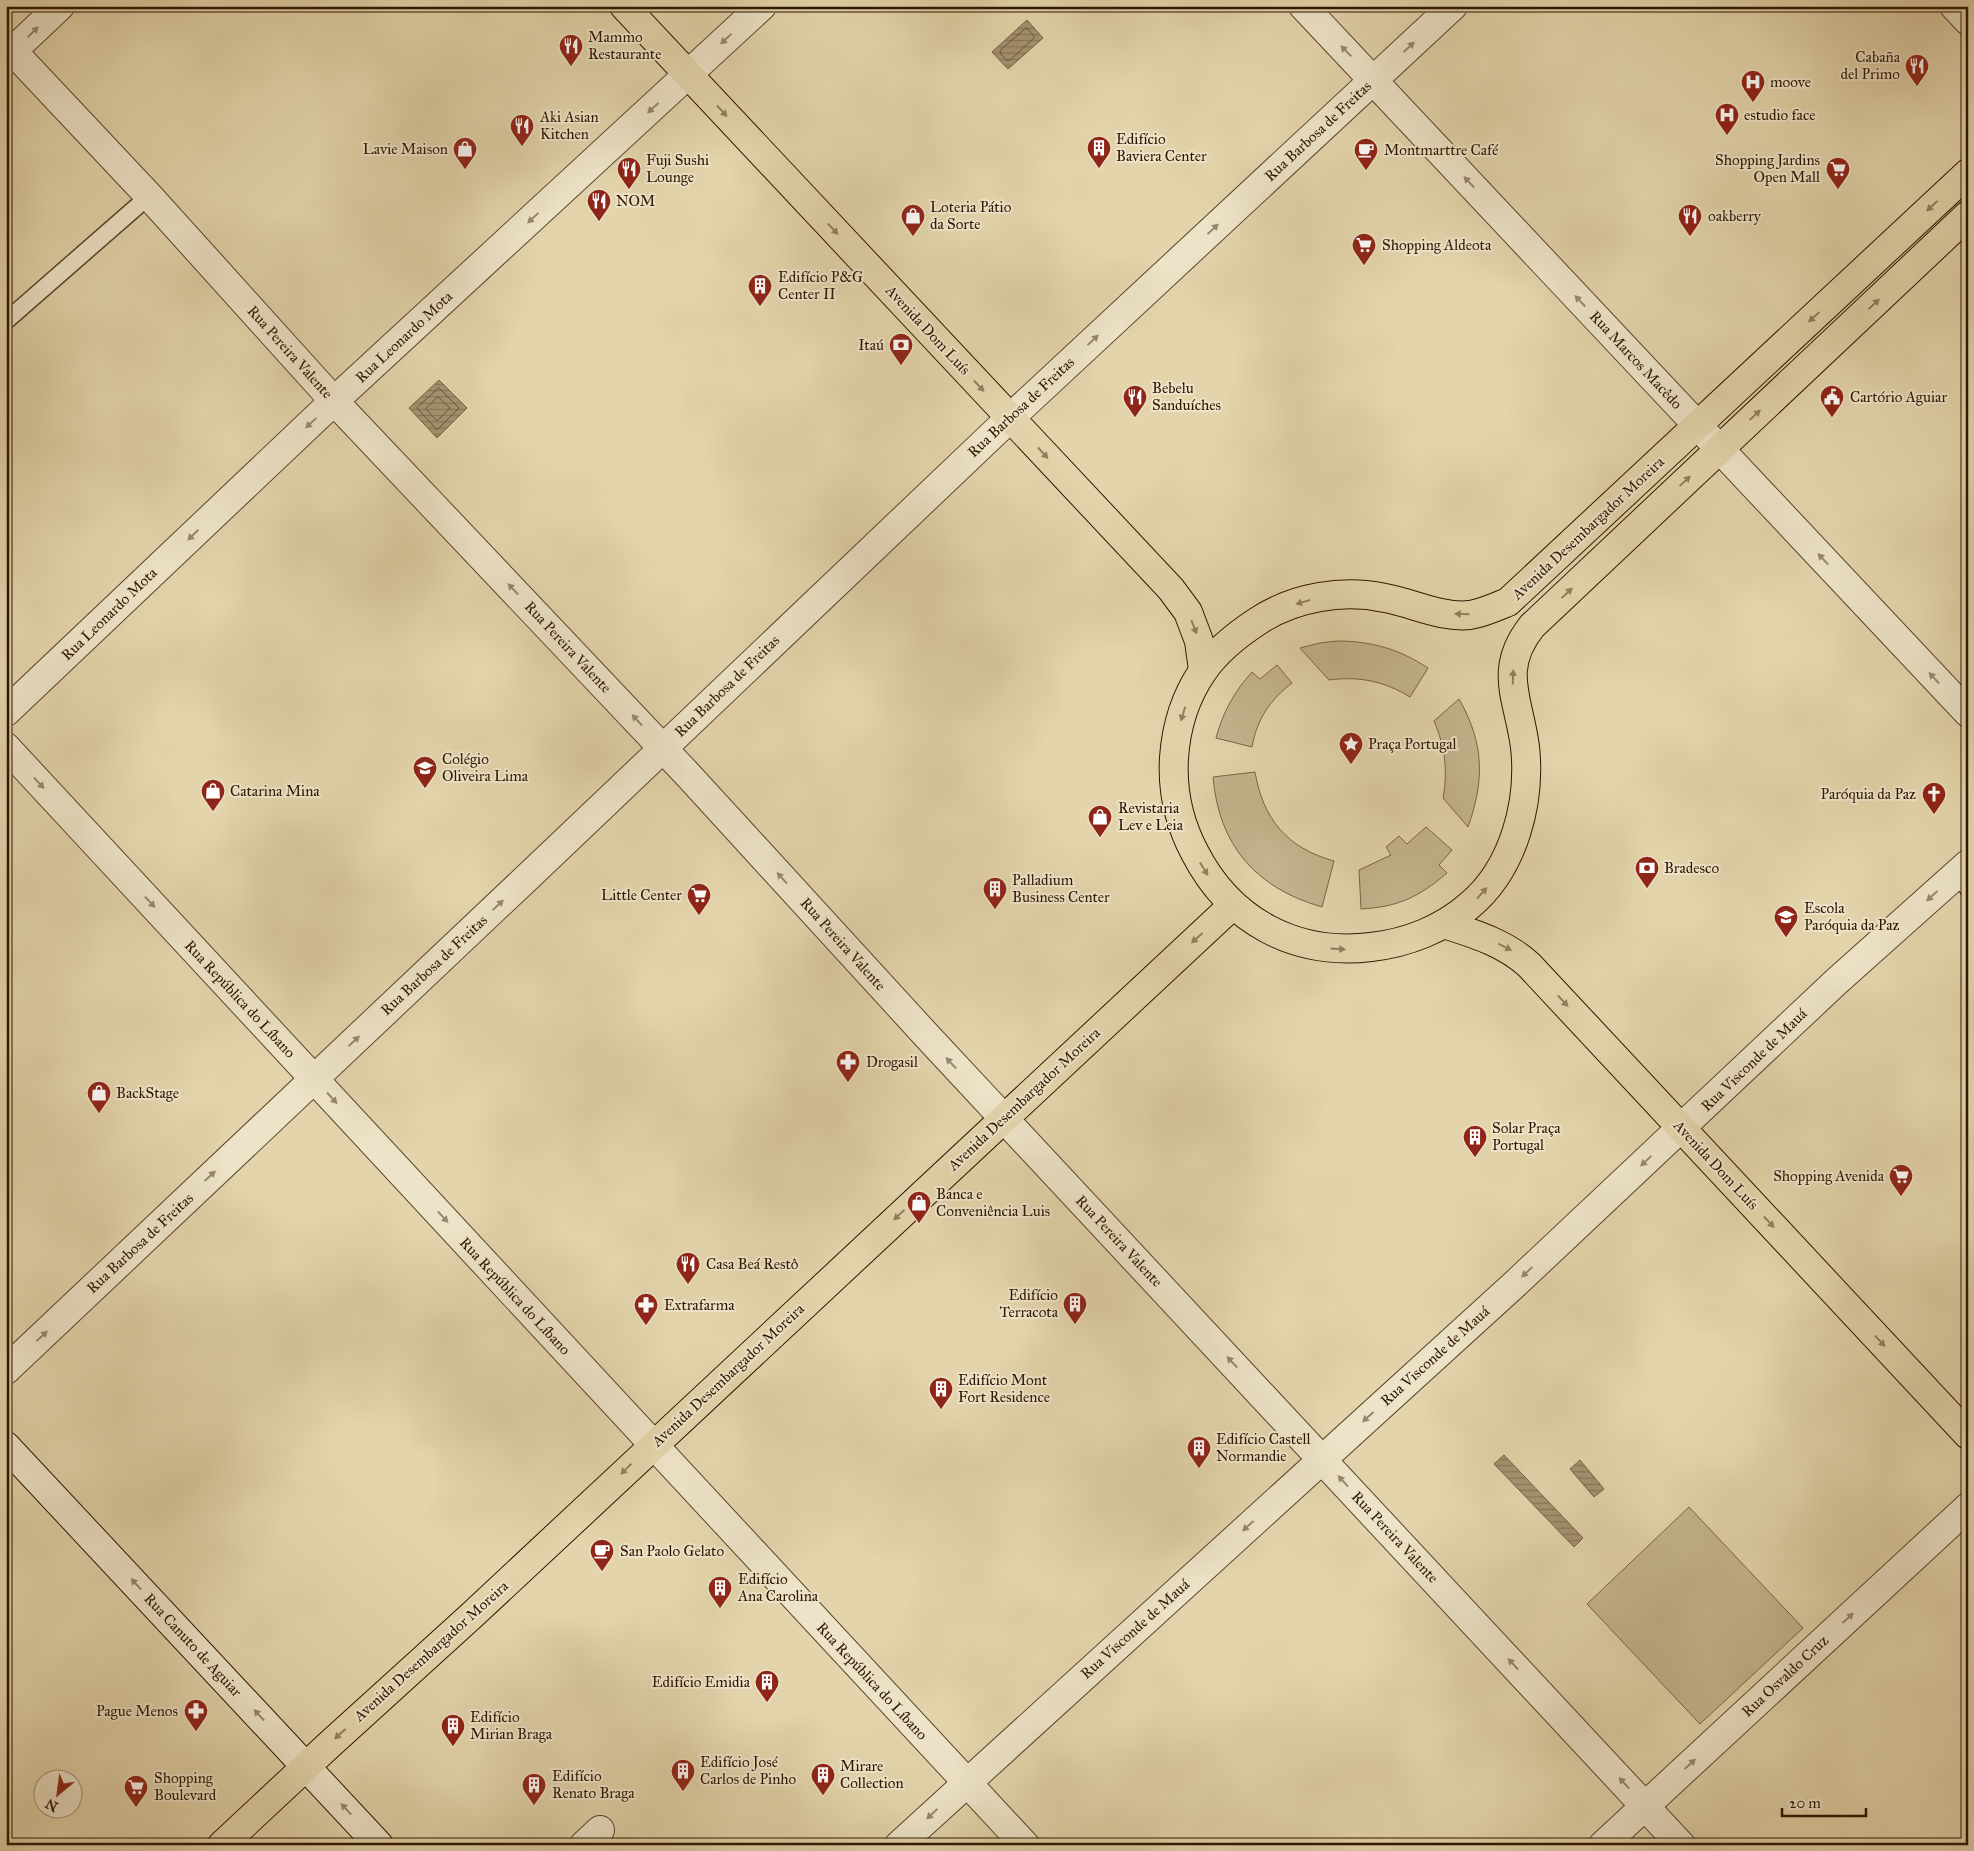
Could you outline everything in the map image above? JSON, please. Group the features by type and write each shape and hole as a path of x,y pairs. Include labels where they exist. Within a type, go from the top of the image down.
{"main road":[{"name":"Avenida Dom Luís","path":"624,6 1171,589 1188,612 1199,642 1203,670"},
{"name":"Avenida Desembargador Moreira","path":"1968,172 1508,602 1491,610 1470,615 1444,614 1384,598 1341,593 1302,601 1271,613 1257,621 1219,653 1203,670 1183,711 1175,741 1173,773 1175,796 1180,818 1203,869 1233,905 1252,920 1278,935 1312,946 1352,950 1412,939 1444,924 1471,905 1489,884 1510,850 1520,820 1525,789 1525,748 1513,689 1514,656 1522,639 1539,620 1968,215"},
{"name":"Avenida Desembargador Moreira","path":"222,1845 470,1617 1233,905"},
{"name":"Avenida Dom Luís","path":"1444,924 1487,938 1517,954 1968,1435"}],"street":[{"path":"9,51 60,6"},
{"name":"Rua Leonardo Mota","path":"6,712 334,401 762,6"},
{"name":"Rua Marcos Macêdo","path":"1303,6 1968,713"},
{"name":"Rua Barbosa de Freitas","path":"6,1370 1010,418 1453,6"},
{"path":"1954,6 1968,21"},
{"name":"Rua Pereira Valente","path":"9,51 150,196 334,401 662,747 1003,1118 1681,1845"},
{"name":"Rua República do Líbano","path":"6,747 1025,1845"},
{"name":"Rua Visconde de Mauá","path":"899,1845 1516,1283 1837,981 1964,876"},
{"name":"Rua Canuto de Aguiar","path":"6,1446 379,1845"},
{"name":"Rua Osvaldo Cruz","path":"1603,1845 1968,1507"}],"lane":[{"path":"6,321 150,196"}],"shaded area":[{"path":"1337,641 1349,641 1384,647 1417,661 1428,668 1410,697 1391,687 1371,681 1361,679 1329,680 1300,648"},
{"path":"1277,665 1292,683 1277,696 1261,719 1252,747 1216,738 1226,711 1252,672 1260,679"},
{"path":"1459,699 1473,731 1479,762 1477,793 1468,827 1443,798 1445,759 1434,721"},
{"path":"1255,772 1264,804 1280,829 1290,840 1303,848 1334,861 1322,907 1299,899 1260,876 1245,861 1223,824 1213,777"},
{"path":"1426,827 1452,850 1439,865 1447,873 1427,888 1407,899 1386,906 1361,909 1359,870 1391,855 1386,847 1399,836 1407,844"},
{"path":"1689,1507 1803,1628 1700,1724 1587,1604"}],"water":[{"path":"1027,20 1043,38 1008,69 992,52"},
{"path":"439,380 467,408 437,438 409,408"},
{"path":"1504,1455 1583,1538 1574,1547 1494,1464"},
{"path":"1580,1460 1604,1489 1594,1497 1570,1469"}],"place":[{"name":"Mammo Restaurante","path":"571,67"},
{"name":"Cabaña del Primo","path":"1917,87"},
{"name":"moove","path":"1753,103"},
{"name":"estudio face","path":"1727,136"},
{"name":"Aki Asian Kitchen","path":"522,147"},
{"name":"Edifício Baviera Center","path":"1099,169"},
{"name":"Lavie Maison","path":"465,170"},
{"name":"Montmarttre Café","path":"1366,171"},
{"name":"Fuji Sushi Lounge","path":"629,190"},
{"name":"Shopping Jardins Open Mall","path":"1838,190"},
{"name":"NOM","path":"599,222"},
{"name":"Loteria Pátio da Sorte","path":"913,237"},
{"name":"oakberry","path":"1690,237"},
{"name":"Shopping Aldeota","path":"1364,266"},
{"name":"Edifício P&G Center II","path":"760,307"},
{"name":"Itaú","path":"901,366"},
{"name":"Bebelu Sanduíches","path":"1135,418"},
{"name":"Cartório Aguiar","path":"1832,418"},
{"name":"Praça Portugal","path":"1351,765"},
{"name":"Colégio Oliveira Lima","path":"425,789"},
{"name":"Catarina Mina","path":"213,812"},
{"name":"Paróquia da Paz","path":"1934,815"},
{"name":"Revistaria Lev e Leia","path":"1100,838"},
{"name":"Bradesco","path":"1647,889"},
{"name":"Palladium Business Center","path":"995,910"},
{"name":"Little Center","path":"699,916"},
{"name":"Escola Paróquia da Paz","path":"1786,938"},
{"name":"Drogasil","path":"848,1083"},
{"name":"BackStage","path":"99,1114"},
{"name":"Solar Praça Portugal","path":"1475,1158"},
{"name":"Shopping Avenida","path":"1901,1197"},
{"name":"Banca e Conveniência Luis","path":"919,1224"},
{"name":"Casa Beá Restô","path":"688,1285"},
{"name":"Edifício Terracota","path":"1075,1325"},
{"name":"Extrafarma","path":"646,1326"},
{"name":"Edifício Mont Fort Residence","path":"941,1410"},
{"name":"Edifício Castell Normandie","path":"1199,1469"},
{"name":"San Paolo Gelato","path":"602,1572"},
{"name":"Edifício Ana Carolina","path":"720,1609"},
{"name":"Edifício Emidia","path":"767,1703"},
{"name":"Pague Menos","path":"196,1732"},
{"name":"Edifício Mirian Braga","path":"453,1747"},
{"name":"Edifício José Carlos de Pinho","path":"683,1792"},
{"name":"Mirare Collection","path":"823,1796"},
{"name":"Edifício Renato Braga","path":"534,1806"},
{"name":"Shopping Boulevard","path":"136,1808"}]}
